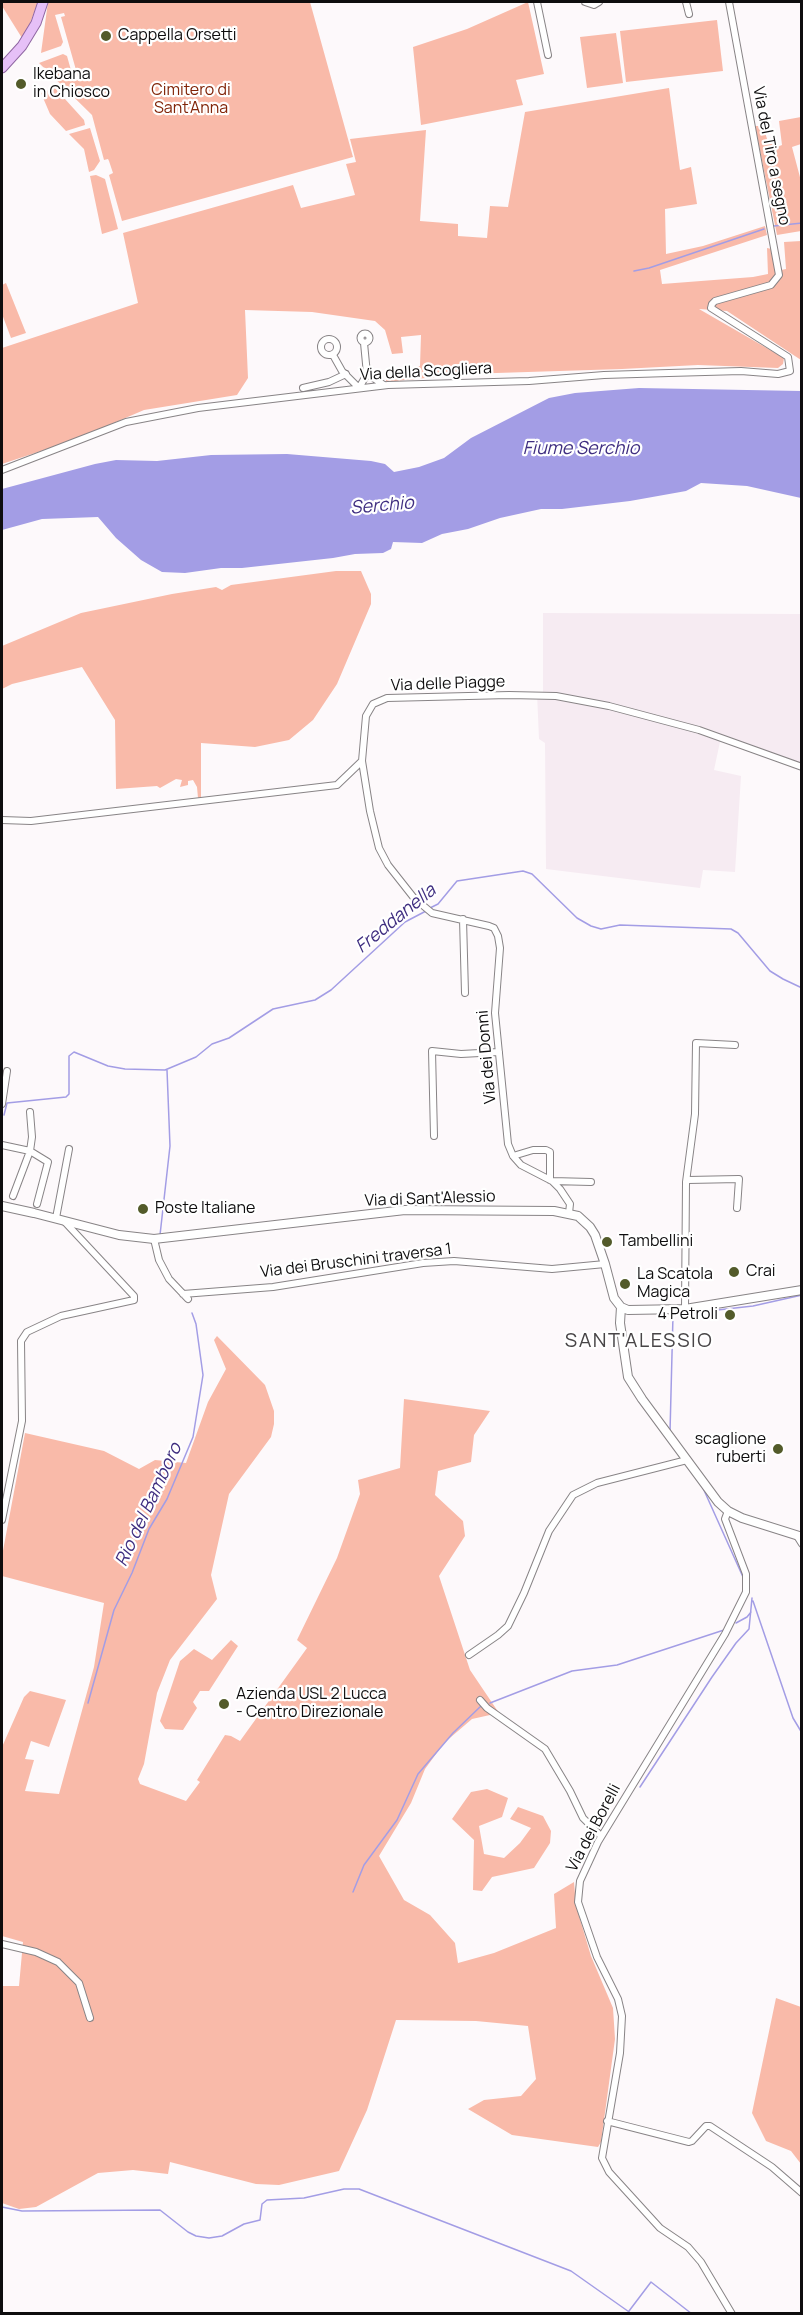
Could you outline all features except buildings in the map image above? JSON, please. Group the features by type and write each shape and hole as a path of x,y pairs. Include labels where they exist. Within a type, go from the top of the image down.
{"main road":[{"path":"2,68 22,46 36,23 43,2"}],"street":[{"path":"537,2 548,55"},
{"path":"585,2 594,4 599,2"},
{"path":"686,2 689,14"},
{"name":"Via del Tiro a segno","path":"729,2 779,275 771,285 715,301 711,308 788,357 790,371"},
{"path":"333,355 345,374 359,388 365,377 364,343"},
{"name":"Via della Scogliera","path":"2,470 126,422 198,408 385,385 741,371 778,374 790,371"},
{"path":"303,388 329,382 345,374"},
{"path":"352,381 365,377 385,385"},
{"name":"Via delle Piagge","path":"362,761 366,716 373,704 387,698 508,695 556,696 609,706 699,730 801,767"},
{"path":"2,820 31,820 321,789 337,785 362,761"},
{"name":"Via dei Donni","path":"362,761 379,848 388,866 432,913 489,926 494,928 498,936 500,948 495,1013 508,1144 513,1156"},
{"path":"463,920 465,993"},
{"path":"685,1309 687,1180 695,1114 696,1044 735,1045"},
{"path":"434,1136 432,1052 460,1054 499,1052"},
{"path":"2,1104 7,1071"},
{"path":"14,1197 30,1151 32,1137 30,1112"},
{"path":"2,1145 30,1151 48,1162 37,1204"},
{"path":"2,1520 22,1421 21,1341 27,1332 61,1316 134,1300 132,1294 59,1219 69,1149"},
{"path":"550,1180 551,1154 546,1150 533,1150 513,1156 522,1165 550,1180 567,1198 570,1204 569,1213 578,1216 590,1227 605,1264 614,1298 621,1307 628,1310 685,1309 801,1290"},
{"path":"687,1180 739,1179 737,1208"},
{"path":"550,1180 591,1182"},
{"name":"Via di Sant'Alessio","path":"2,1206 119,1235 154,1239 405,1210 516,1210 569,1213"},
{"name":"Via dei Bruschini traversa 1","path":"154,1239 159,1260 169,1279 185,1297 273,1287 423,1263 454,1261 552,1269 605,1264"},
{"path":"621,1307 620,1323 628,1377 718,1502 742,1518 799,1536 801,1544"},
{"path":"469,1655 508,1626 523,1596 549,1531 573,1495 597,1483 687,1460"},
{"name":"Via dei Borelli","path":"728,1510 726,1524 748,1583 743,1601 601,1836 580,1881 578,1902 597,1957 618,1999 622,2016 620,2053 602,2158 609,2172 660,2228 688,2247 701,2262 732,2313"},
{"path":"480,1700 487,1708 545,1749 583,1818 601,1836"},
{"path":"2,1944 36,1952 58,1962 79,1983 90,2018"},
{"path":"607,2121 689,2142 692,2142 706,2126 710,2126 772,2167 801,2193"}],"shaded area":[{"path":"543,613 801,614 801,765 721,737 714,770 741,776 735,872 703,870 700,888 546,869 545,743 539,739 537,693 543,693"}],"green space":[{"path":"2,2 38,2 22,38 2,6"},
{"name":"Cimitero di Sant'Anna","path":"48,2 310,2 353,157 122,221 109,175 113,173 108,159 104,160 92,115 39,63 63,54 67,56 74,81 82,79 81,76 78,77 61,17 65,16 64,13 55,15 63,42 61,46 41,53"},
{"path":"528,2 544,74 516,80 523,105 421,125 413,47 467,29"},
{"path":"717,20 723,71 626,82 620,31"},
{"path":"616,33 623,83 587,88 580,37"},
{"path":"55,88 84,120 85,125 66,131 50,114 41,93"},
{"path":"669,88 680,170 691,167 697,204 665,209 666,254 703,246 765,226 767,235 660,270 662,284 768,274 767,248 772,249 776,271 786,269 784,242 801,241 801,360 727,311 699,309 784,358 783,364 778,368 698,365 465,374 386,382 386,378 420,366 421,335 401,337 403,353 392,354 385,330 375,321 312,312 245,310 248,378 237,395 144,410 74,440 2,464 2,348 138,303 123,233 293,185 301,208 355,195 346,164 356,162 350,139 426,130 420,221 458,224 458,236 487,238 490,206 508,207 525,112"},
{"path":"801,117 801,144 792,147 801,181 801,231 777,235 755,126 763,126 768,142 777,147 782,145 779,121"},
{"path":"90,128 100,161 94,170 89,172 84,149 69,134"},
{"path":"96,175 105,179 118,229 102,234 90,176"},
{"path":"6,283 26,333 11,338 2,314 2,285"},
{"path":"336,571 361,571 371,594 371,604 337,684 313,720 289,740 255,747 201,743 201,797 198,798 197,787 193,780 188,781 188,785 180,787 182,780 176,779 160,788 157,786 116,789 115,720 82,667 12,684 2,689 2,646 81,613 172,594 216,587 222,590 231,585"},
{"path":"217,1336 265,1385 274,1411 274,1424 271,1437 229,1494 211,1575 217,1599 170,1660 157,1693 144,1764 138,1779 140,1784 186,1801 200,1782 197,1780 225,1735 240,1741 307,1648 297,1640 337,1558 360,1494 358,1480 400,1468 404,1399 490,1411 474,1435 471,1462 438,1471 435,1495 463,1521 465,1536 439,1576 470,1670 499,1713 472,1719 444,1743 425,1769 411,1803 379,1856 404,1900 430,1915 455,1943 458,1963 494,1953 556,1928 554,1894 574,1882 576,1906 591,1956 613,2008 615,2039 601,2142 598,2147 512,2135 468,2109 484,2100 521,2096 536,2079 528,2026 476,2021 396,2020 367,2110 339,2171 279,2185 256,2184 170,2162 168,2174 133,2170 98,2173 36,2207 19,2209 2,2203 2,1986 19,1986 23,1942 2,1936 2,1747 24,1697 30,1691 66,1700 49,1747 31,1741 25,1759 34,1760 25,1791 59,1794 94,1667 104,1603 2,1576 2,1556 25,1433 104,1451 139,1469 155,1460 186,1463 208,1402 226,1369 214,1340"},
{"path":"231,1640 238,1646 209,1691 200,1691 193,1702 197,1708 183,1730 165,1729 160,1721 180,1661 194,1649 212,1660"},
{"path":"487,1789 508,1798 502,1817 479,1826 484,1854 504,1858 520,1843 531,1828 510,1819 518,1807 543,1816 551,1831 550,1843 534,1868 492,1877 482,1891 473,1890 474,1840 452,1819 471,1792"},
{"path":"776,1998 801,2007 801,2164 791,2151 766,2141 752,2113"}],"water":[{"path":"639,388 801,391 801,498 747,486 701,483 686,491 630,501 562,509 541,509 500,518 468,529 442,534 422,543 393,542 391,549 383,553 355,554 185,573 162,572 141,560 116,538 98,517 42,519 2,530 2,489 95,464 116,460 157,461 211,455 287,454 371,461 385,464 394,472 419,467 444,458 471,438 549,398 575,393"}],"waterway":[{"path":"774,226 802,223"},
{"path":"634,271 764,229"},
{"name":"Freddanella","path":"430,908 438,904 457,881 523,871 532,874 577,918 601,929 620,925 731,929 738,933 770,971 802,988"},
{"name":"Freddanella","path":"4,1115 7,1103 66,1097 69,1094 69,1056 74,1052 108,1066 125,1069 165,1070 196,1057 212,1044 229,1038 273,1009 315,1000 331,990 405,922 426,911"},
{"name":"Rio del Bamboro","path":"160,1235 170,1146 167,1070"},
{"path":"670,1432 673,1315 753,1306 802,1295"},
{"name":"Rio del Bamboro","path":"88,1703 114,1610 132,1573 149,1529 167,1499 193,1437 203,1375 196,1324 192,1313"},
{"path":"686,1453 691,1459"},
{"path":"703,1488 743,1577"},
{"path":"640,1787 712,1677 749,1629 752,1598"},
{"path":"753,1601 793,1718 802,1733"},
{"path":"736,1623 751,1612"},
{"path":"490,1703 572,1671 617,1665 724,1630"},
{"path":"353,1892 364,1865 397,1820 418,1774 453,1733 481,1706"},
{"path":"2,2207 22,2211 160,2210 188,2232 209,2238 222,2236 244,2224 260,2220 262,2204 267,2200 304,2198 344,2189 359,2189 571,2271 632,2314"},
{"path":"629,2311 651,2282 692,2314"}],"place":[{"name":"Cappella Orsetti","path":"106,36"},
{"name":"Ikebana in Chiosco","path":"21,84"},
{"name":"Poste Italiane","path":"143,1209"},
{"name":"Tambellini","path":"607,1242"},
{"name":"Crai","path":"734,1272"},
{"name":"La Scatola Magica","path":"625,1284"},
{"name":"4 Petroli","path":"730,1315"},
{"name":"scaglione ruberti","path":"778,1449"},
{"name":"Azienda USL 2 Lucca - Centro Direzionale","path":"224,1704"}],"district":[{"name":"SANT'ALESSIO","path":"639,1341"}],"water label":[{"name":"Fiume Serchio","path":"581,449"},
{"name":"Serchio","path":"382,506"}]}
